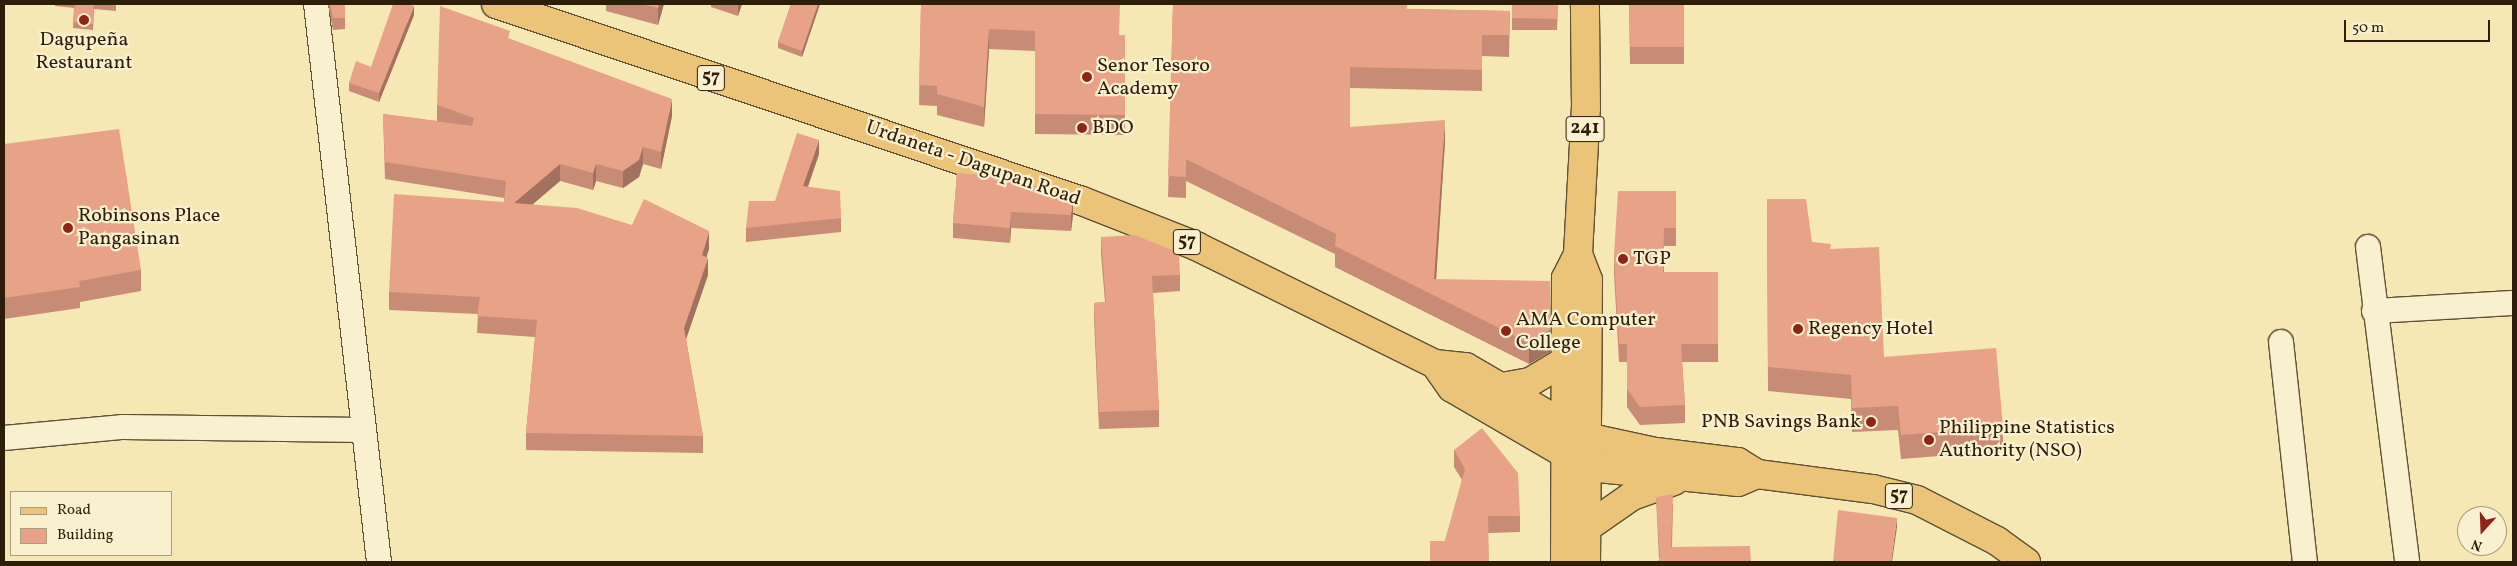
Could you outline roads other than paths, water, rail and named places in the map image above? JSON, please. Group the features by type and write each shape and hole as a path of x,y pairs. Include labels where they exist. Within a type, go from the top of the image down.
{"main road":[{"name":"Urdaneta - Dagupan Road","path":"496,4 1101,208 1196,246 1435,364 1466,367 1502,386 1576,431"},
{"name":"241","path":"1576,431 1565,361 1566,278 1578,254 1586,108 1585,4"},
{"name":"241","path":"1565,562 1576,461 1576,431 1588,280 1578,254"},
{"path":"1502,386 1530,382 1565,361"},
{"name":"Urdaneta - Dagupan Road","path":"1435,364 1452,388 1576,461"},
{"name":"57","path":"1576,431 1656,452 1738,462 1757,474 1873,489 1917,500 1997,541 2026,562"},
{"name":"241","path":"1576,461 1586,528 1586,562"},
{"name":"57","path":"1576,461 1683,479 1738,482 1757,474"},
{"path":"1586,528 1632,496 1683,479"}],"street":[{"path":"316,4 379,562"},
{"path":"2368,247 2374,311 2407,562"},
{"path":"2374,311 2513,303"},
{"path":"2281,342 2305,562"},
{"path":"4,438 123,427 364,430"}],"place":[{"name":"Dagupeña Restaurant","path":"84,20"},
{"name":"Senor Tesoro Academy","path":"1087,77"},
{"name":"BDO","path":"1082,128"},
{"name":"Robinsons Place Pangasinan","path":"68,228"},
{"name":"TGP","path":"1623,259"},
{"name":"Regency Hotel","path":"1798,329"},
{"name":"AMA Computer College","path":"1506,331"},
{"name":"PNB Savings Bank","path":"1871,422"},
{"name":"Philippine Statistics Authority (NSO)","path":"1929,440"}]}
